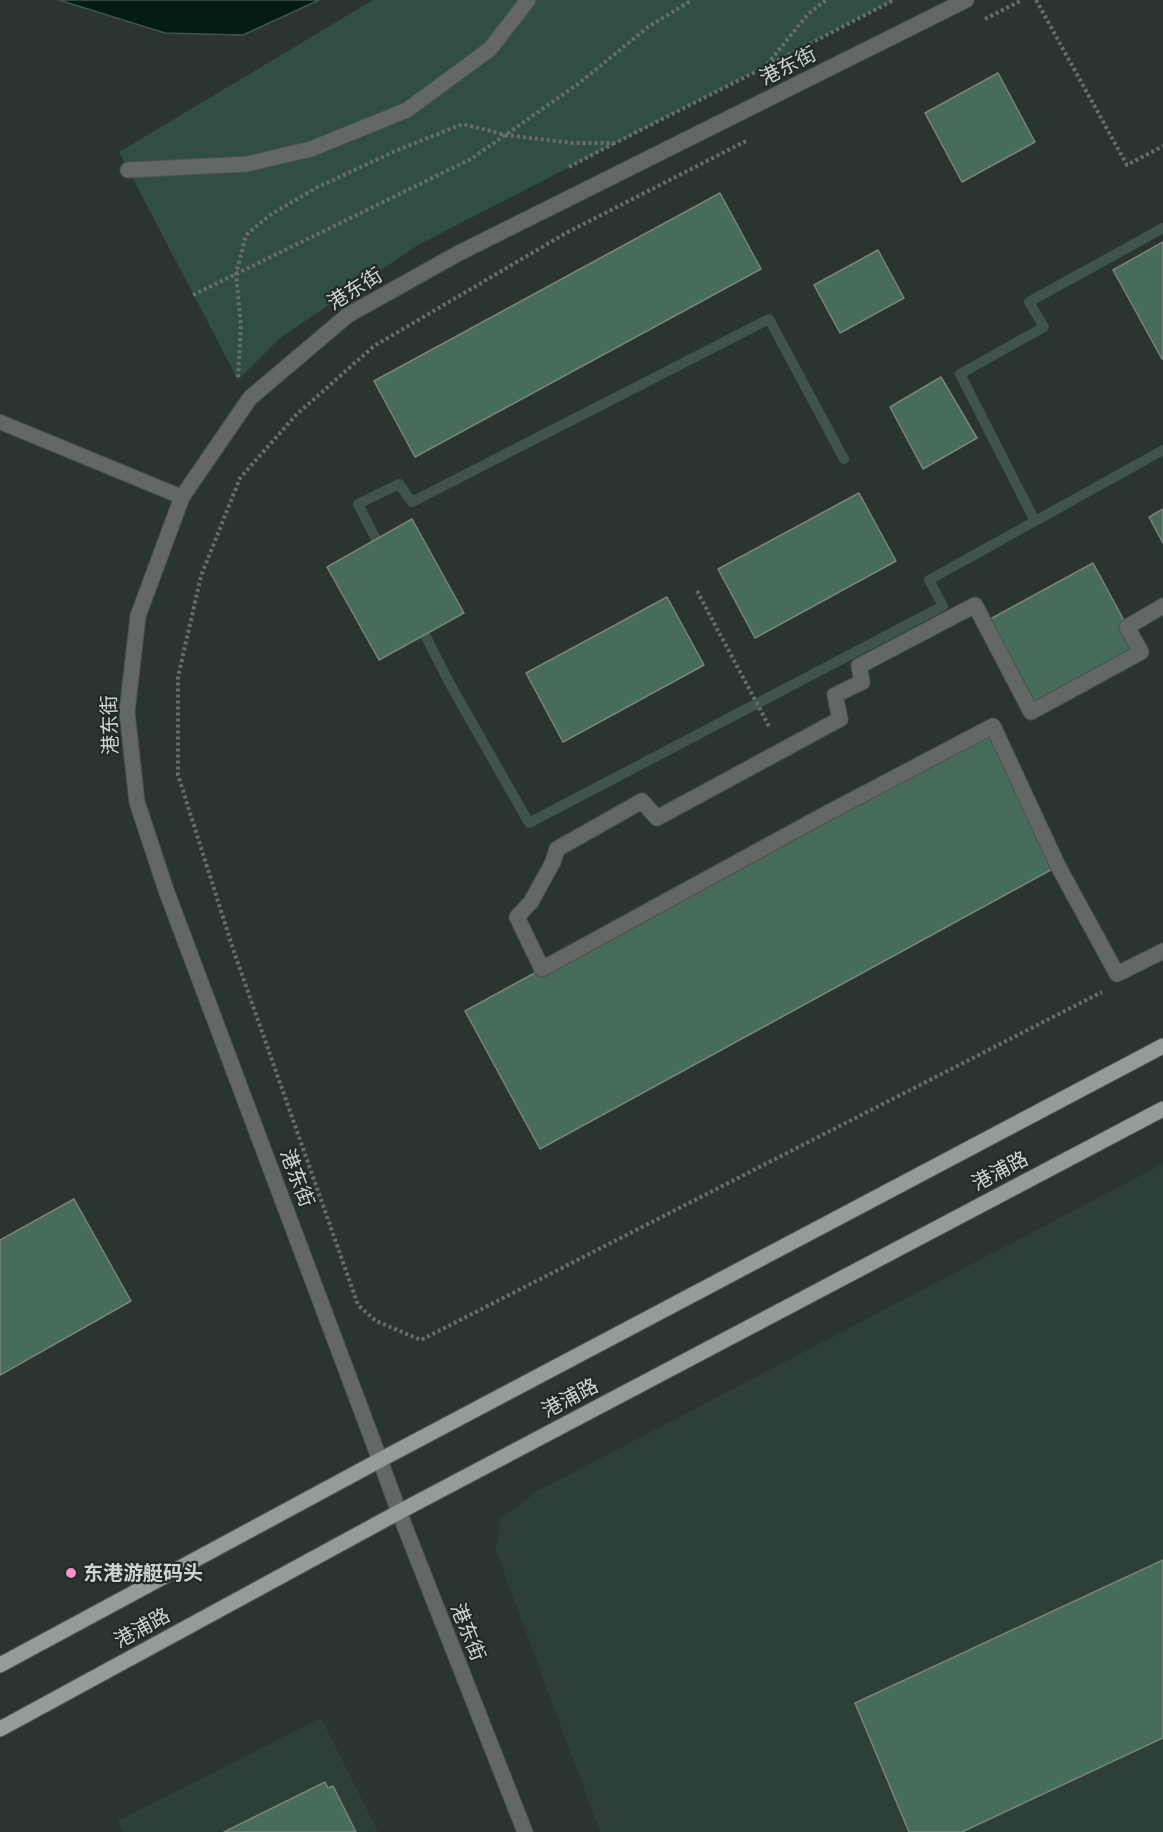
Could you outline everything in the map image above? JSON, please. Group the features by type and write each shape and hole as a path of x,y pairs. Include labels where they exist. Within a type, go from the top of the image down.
{"main road":[{"name":"港浦路","path":"0,1665 380,1460 1163,1046"},
{"name":"港浦路","path":"0,1729 399,1512 1163,1109"}],"street":[{"path":"128,170 247,164 312,149 407,110 490,49 528,0"},
{"name":"港东街","path":"525,1832 399,1512 166,890 137,802 127,712 138,616 182,497 250,398 348,315 459,254 966,0"},
{"path":"1163,606 1127,627 1141,652 1031,712 975,605 860,666 862,682 835,694 840,719 657,818 642,801 557,849 553,862 531,902 517,917 542,969 993,726 1058,866 1117,974 1163,951"}],"lane":[{"path":"0,422 182,497"}],"path":[{"path":"193,295 471,159 578,84 648,27 692,0"},
{"path":"238,380 241,326 236,274 246,235 270,215 316,188 395,151 464,124 506,135 573,142 615,143 765,67 808,14 826,0"},
{"path":"979,22 1022,0"},
{"path":"1036,0 1127,165 1163,146"},
{"path":"756,136 566,233 374,346 296,415 240,478 201,576 178,677 178,775 234,952 358,1305 376,1321 421,1340 1110,988"},
{"path":"697,591 768,723"}],"shaded area":[{"path":"59,0 319,0 243,35 165,33"},
{"path":"373,0 894,0 418,245 280,338 238,380 119,152"},
{"path":"1163,1164 1163,1832 600,1832 495,1548 501,1519 538,1491"},
{"path":"321,1718 378,1832 123,1832 118,1821"}],"building":[{"path":"998,73 1035,142 962,182 925,113"},
{"path":"720,193 761,269 415,457 374,381"},
{"path":"1163,242 1163,359 1162,359 1113,270"},
{"path":"878,250 904,298 840,333 814,285"},
{"path":"941,377 977,438 923,469 890,407"},
{"path":"859,493 896,561 755,638 718,569"},
{"path":"1163,509 1163,543 1149,517"},
{"path":"412,519 464,613 379,660 327,567"},
{"path":"1093,563 1141,652 1031,712 983,623"},
{"path":"667,597 704,665 563,742 526,673"},
{"path":"993,726 1058,866 540,1149 465,1011 822,816"},
{"path":"74,1199 131,1301 0,1375 0,1240"},
{"path":"1163,1560 1163,1738 962,1832 909,1832 855,1703"},
{"path":"325,1782 328,1788 333,1786 356,1832 224,1832"}],"waterway":[{"path":"1035,521 960,374 1044,327 1029,302 1163,228"},
{"path":"382,551 358,504 399,484 412,502 769,319 844,459"},
{"path":"419,623 450,684 529,823 943,606 929,580 1163,450"}],"place":[{"name":"东港游艇码头","path":"71,1573"}]}
